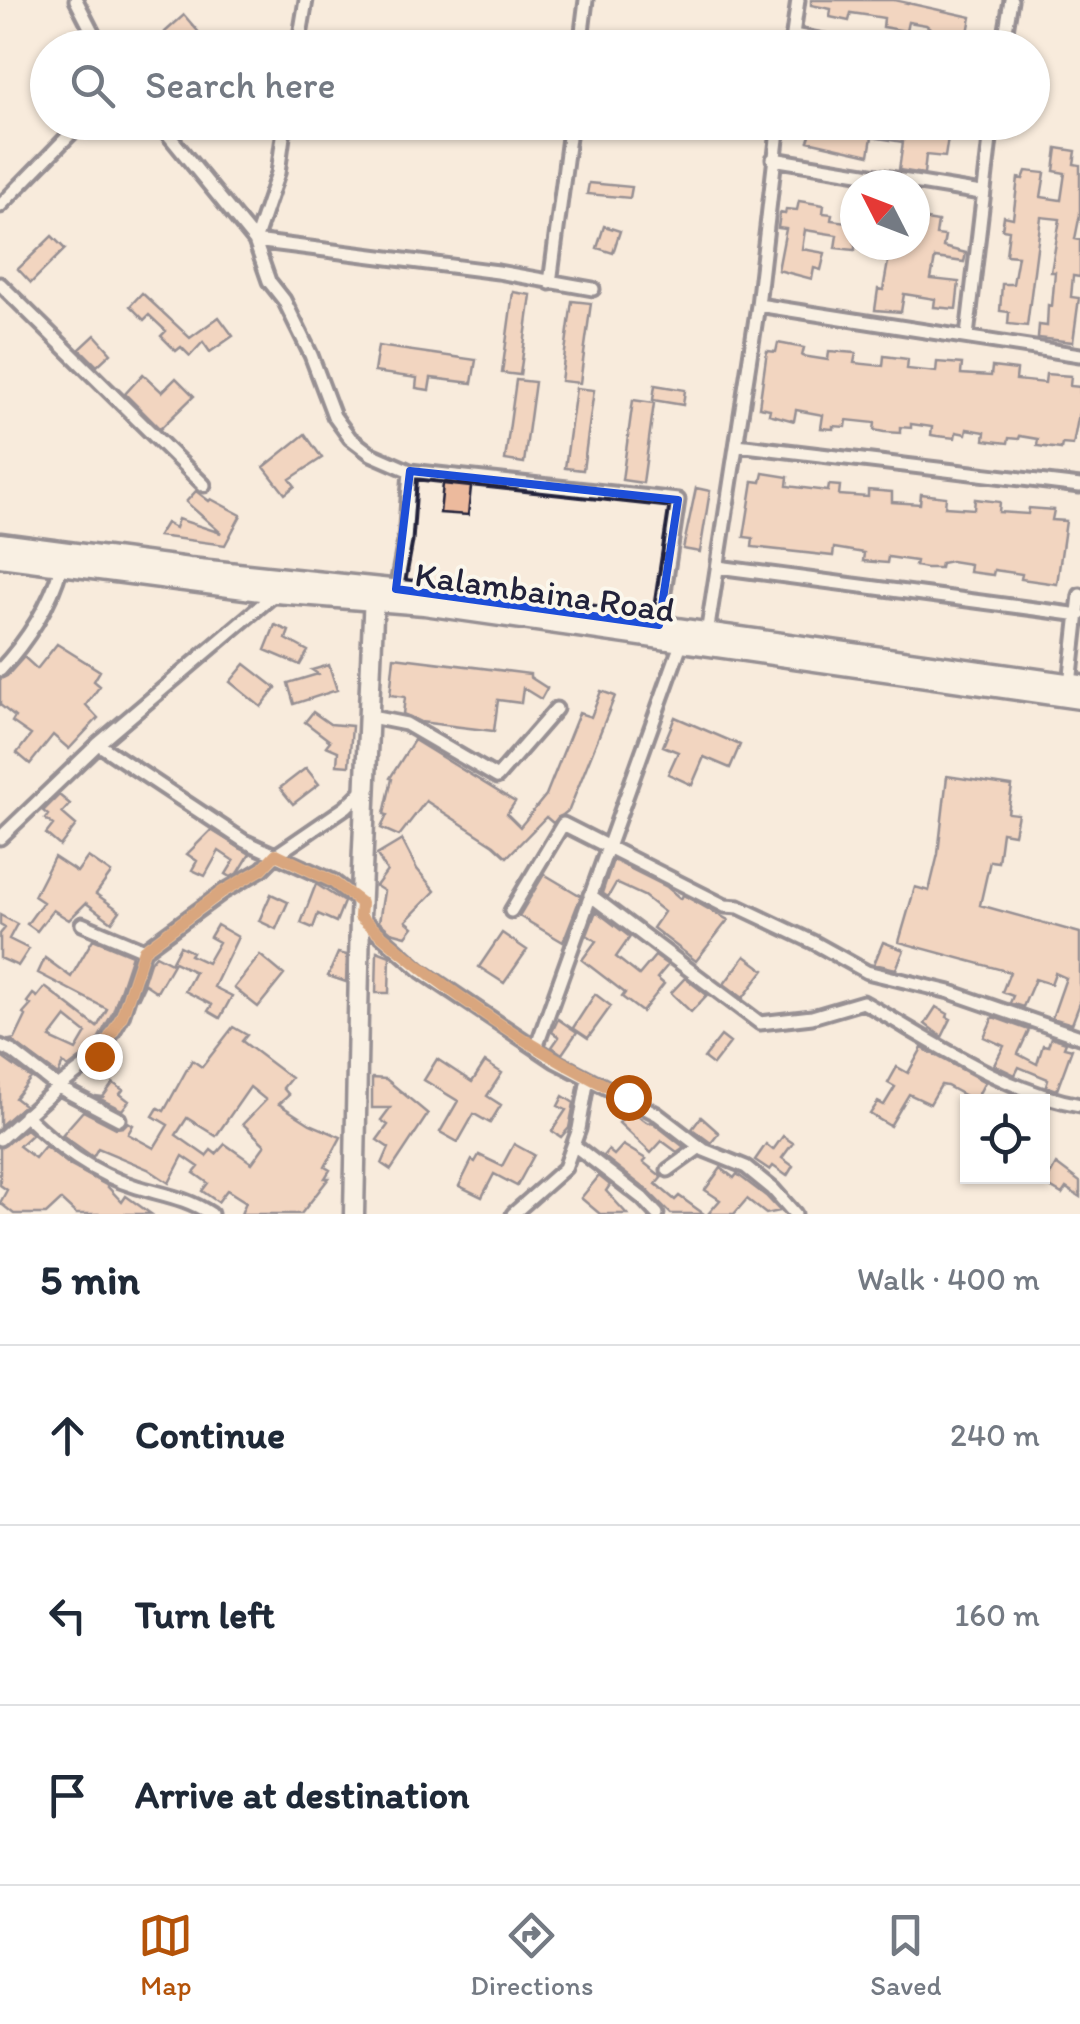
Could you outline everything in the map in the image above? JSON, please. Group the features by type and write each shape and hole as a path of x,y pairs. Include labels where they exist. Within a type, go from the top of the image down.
{"main road":[{"path":"0,543 374,595 360,910 354,1214"},
{"name":"Kalambaina Road","path":"0,557 276,592 395,596 681,644 1077,689"},
{"path":"395,596 658,625 1077,689"}],"street":[{"path":"76,0 91,30"},
{"path":"301,30 306,0"},
{"path":"582,30 586,0"},
{"path":"794,30 798,0"},
{"path":"1006,30 1011,0"},
{"path":"0,206 64,140"},
{"path":"173,140 254,241 269,280 284,300 310,355 334,416 350,438 371,454 410,471 678,500 658,625"},
{"path":"254,241 278,173 283,140"},
{"path":"550,283 568,140"},
{"path":"708,634 758,305 776,140"},
{"path":"967,336 989,140"},
{"path":"773,159 981,193"},
{"path":"254,241 498,272 593,289"},
{"path":"0,284 204,484"},
{"path":"758,305 1080,355"},
{"path":"737,445 1080,486"},
{"path":"395,596 405,542 410,471"},
{"path":"0,670 49,599 61,566"},
{"path":"718,567 1079,615"},
{"path":"0,838 98,744 276,592"},
{"path":"1077,689 1080,595"},
{"path":"536,1048 681,644"},
{"path":"371,717 406,724 497,777 556,709"},
{"path":"98,744 244,841 332,881 421,971 536,1048 657,1114 700,1147 746,1167 773,1188 795,1214"},
{"path":"0,1139 99,1056 122,1016 144,950 222,892 262,869 276,854 346,807 368,785"},
{"path":"510,911 563,824 725,906 739,907 814,942 867,972 950,992 1080,1037"},
{"path":"590,895 760,1023 812,1016 863,1002 989,1072 1052,1100 1080,1105"},
{"path":"82,924 144,950"},
{"path":"0,1046 58,1087 119,1119"},
{"path":"513,1214 565,1168 574,1146 588,1078"},
{"path":"25,1115 60,1150 87,1166 135,1186 173,1195 211,1214"},
{"path":"574,1146 657,1214"},
{"path":"668,1170 700,1147"}],"highlighted area":[{"path":"410,471 678,500 659,625 396,589"}],"building":[{"path":"811,0 894,0 971,17 969,30 933,30 908,22 906,30 900,30 883,27 884,18 851,13 849,21 830,17 831,9 811,5"},
{"path":"184,15 197,30 167,30"},
{"path":"872,140 869,155 808,141"},
{"path":"891,140 948,140 945,157 926,155 924,170 899,170 903,142"},
{"path":"1057,148 1076,151 1074,164 1080,165 1080,214 1075,239 1080,240 1080,277 1073,276 1071,297 1079,298 1073,342 1038,338 1039,325 1047,326 1048,305 1052,306 1055,272 1051,272 1060,219 1041,217 1027,326 1008,324 1009,312 1000,311 1002,284 1013,284 1018,256 1006,255 1009,230 1002,229 1004,216 1013,218 1018,178 1023,179 1026,171 1045,173 1041,197 1061,200 1065,173 1054,171"},
{"path":"589,183 632,187 630,198 587,194"},
{"path":"799,201 824,205 823,213 840,221 840,248 835,248 837,235 805,230 802,249 825,253 821,270 814,268 812,279 778,270 786,229 778,228 780,213 797,210"},
{"path":"930,221 938,222 936,235 945,236 943,247 966,253 964,262 935,258 931,279 959,282 956,309 934,307 935,299 904,294 901,312 875,310 878,289 883,290 888,260 930,260"},
{"path":"604,226 620,231 613,253 597,248"},
{"path":"52,236 65,249 31,283 18,269"},
{"path":"513,292 531,295 520,375 502,373"},
{"path":"142,293 190,338 219,317 233,336 210,352 203,342 190,356 181,347 176,351 161,336 166,331 149,315 144,320 130,306"},
{"path":"572,301 591,303 580,383 561,381"},
{"path":"95,335 111,353 97,366 80,349"},
{"path":"778,343 804,348 802,356 828,360 829,351 856,353 854,363 883,366 884,356 908,359 907,369 936,372 937,362 962,364 961,374 991,376 992,367 1017,370 1016,380 1045,383 1046,374 1071,376 1070,386 1080,387 1073,445 1062,444 1061,449 1037,446 1038,439 1020,436 1009,438 1008,443 984,440 985,432 967,429 966,434 956,432 955,438 937,436 931,435 932,427 911,424 911,428 900,427 900,433 874,430 875,423 847,420 846,427 821,428 823,415 796,410 794,421 769,414 770,409 759,407 767,351 776,352"},
{"path":"378,346 476,360 472,383 431,378 429,390 416,388 417,378 374,372"},
{"path":"143,374 162,392 176,378 194,396 160,429 125,394"},
{"path":"516,380 535,382 524,463 505,460"},
{"path":"655,385 685,390 683,405 653,400"},
{"path":"576,388 594,390 583,470 565,468"},
{"path":"633,400 654,403 643,483 622,480"},
{"path":"305,434 322,458 290,479 295,486 285,494 264,467"},
{"path":"763,473 788,477 787,486 828,491 829,485 840,486 839,495 868,497 868,490 892,492 892,502 920,504 921,494 946,497 945,507 974,509 975,499 1000,502 999,512 1028,514 1029,508 1054,510 1052,520 1066,521 1057,584 994,570 993,575 969,572 970,564 951,561 941,563 940,568 926,568 915,566 916,561 888,557 887,563 863,561 864,553 834,548 833,556 752,547 753,538 744,537 753,481 761,482"},
{"path":"443,484 471,487 468,515 440,513"},
{"path":"696,488 710,491 700,552 683,549"},
{"path":"196,491 241,515 225,545 158,536 166,523 175,528 178,519 221,533 186,502"},
{"path":"275,625 289,631 286,639 308,651 300,665 265,650"},
{"path":"57,644 100,671 94,681 100,686 86,705 98,718 69,749 53,735 30,764 17,753 31,735 12,722 15,717 0,705 0,679 24,657 37,669"},
{"path":"394,657 530,674 547,688 541,699 523,688 521,703 498,700 494,731 420,722 403,714 405,697 390,695"},
{"path":"245,664 276,688 261,707 230,682"},
{"path":"329,665 337,690 294,704 288,683 318,674 312,670"},
{"path":"601,691 615,696 569,810 553,823 546,817 507,857 426,801 399,836 381,828 387,815 384,814 390,778 414,740 515,802 507,814 520,827 546,795 579,713 591,717"},
{"path":"313,712 330,724 352,726 349,766 337,765 338,751 326,746 330,741 305,722"},
{"path":"675,717 740,745 730,768 704,757 692,785 668,774 678,752 663,746"},
{"path":"306,768 319,784 293,804 280,788"},
{"path":"947,776 1012,786 1008,813 1018,814 1014,834 1002,832 998,862 990,861 980,905 1080,933 1080,1003 1072,1024 1052,1018 1066,978 1055,973 1051,984 1035,979 1023,1007 1010,1003 1013,996 1002,992 1010,972 899,942 915,887 929,891 938,854"},
{"path":"59,795 70,804 62,813 76,825 60,846 46,834 53,825 45,819 48,815 43,811"},
{"path":"211,830 250,854 231,877 226,874 234,861 219,851 205,876 192,870 197,861 187,854"},
{"path":"402,840 417,869 435,891 406,921 413,927 406,936 391,932 379,922 384,891 376,886 387,871 377,855"},
{"path":"54,857 77,872 88,857 111,873 96,894 120,911 112,922 86,903 69,920 53,910 37,931 27,924 43,902 34,896"},
{"path":"613,860 667,887 681,899 683,895 728,920 696,961 653,928 664,912 644,896 616,883 608,897 602,893"},
{"path":"544,874 581,896 563,942 519,916"},
{"path":"316,884 344,902 336,922 318,914 313,928 301,923"},
{"path":"271,894 288,902 276,929 259,921"},
{"path":"596,911 630,937 616,957 639,975 655,956 668,965 657,978 664,984 642,1012 622,997 625,993 582,960 596,941 587,935"},
{"path":"0,915 17,924 9,939 29,949 18,966 0,958 0,934 5,928 0,925"},
{"path":"217,925 238,937 214,987 232,996 220,1018 208,1011 212,1005 185,991 195,972 172,961 180,946 207,963 219,942 210,937"},
{"path":"502,933 527,950 504,983 479,967"},
{"path":"93,939 132,955 113,1012 92,1050 68,1068 63,1063 58,1075 10,1040 15,1039 26,1016 23,1014 31,1005 27,1002 45,987 97,1027 107,1009 38,973 45,958 71,977","holes":["66,1017 86,1033 76,1050 50,1038"]},
{"path":"883,942 904,950 896,969 874,964"},
{"path":"377,951 390,956 389,993 376,993"},
{"path":"338,953 347,955 346,982 328,976"},
{"path":"156,955 173,964 157,992 145,984 138,999 150,962"},
{"path":"260,955 284,975 258,1007 234,988"},
{"path":"745,956 764,970 743,998 724,984"},
{"path":"685,978 707,995 691,1012 671,993"},
{"path":"595,994 611,1006 588,1038 573,1028"},
{"path":"936,1007 951,1019 942,1037 925,1024"},
{"path":"993,1017 1029,1030 1018,1054 1037,1064 1043,1045 1048,1046 1051,1037 1066,1042 1064,1047 1072,1049 1057,1090 1046,1086 1048,1079 1019,1067 1015,1075 994,1065 1004,1046 984,1037"},
{"path":"558,1019 577,1032 562,1054 552,1047 559,1037 552,1032"},
{"path":"233,1027 247,1035 242,1041 291,1078 283,1088 289,1095 279,1104 310,1124 341,1137 325,1167 330,1170 325,1178 329,1178 301,1214 241,1214 246,1202 227,1190 218,1202 202,1191 208,1183 194,1173 199,1167 183,1156 169,1183 148,1169 98,1148 93,1157 62,1135 83,1111 116,1128 128,1122 133,1125 128,1134 154,1148 168,1125 153,1116 158,1108 164,1111 192,1060 202,1067","holes":["250,1087 266,1100 243,1124 265,1145 252,1163 225,1144 216,1154 211,1150 206,1156 176,1135 187,1118 216,1136"]},
{"path":"721,1036 730,1043 713,1065 704,1058"},
{"path":"922,1048 985,1082 979,1094 962,1094 941,1085 930,1104 909,1094 890,1126 870,1114 878,1102 884,1105 895,1087 888,1083 897,1067 908,1073"},
{"path":"0,1056 31,1078 15,1098 24,1105 0,1126"},
{"path":"437,1059 472,1082 485,1062 502,1073 487,1096 501,1105 490,1123 474,1114 458,1142 440,1132 458,1101 424,1080"},
{"path":"372,1078 386,1079 428,1114 391,1170 382,1164 389,1148 377,1140 388,1125 381,1120 390,1108 372,1108"},
{"path":"113,1083 129,1101 122,1110 95,1096 103,1097"},
{"path":"563,1096 574,1103 569,1128 561,1137 552,1131 566,1110 558,1106"},
{"path":"630,1111 652,1122 684,1147 677,1152 662,1141 651,1153 619,1123"},
{"path":"701,1117 719,1133 711,1143 692,1129"},
{"path":"26,1129 32,1134 19,1146 35,1158 45,1146 106,1185 122,1202 126,1196 151,1214 76,1214 61,1200 46,1214 14,1214 0,1203 7,1190 0,1185 0,1148"},
{"path":"783,1136 793,1143 782,1158 793,1166 787,1176 755,1160 766,1144 773,1150"},
{"path":"514,1144 534,1155 517,1186 494,1174 482,1197 459,1186 472,1160 475,1162 479,1155 502,1166"},
{"path":"623,1145 646,1159 643,1162 662,1177 656,1184 675,1200 679,1196 704,1214 671,1214 603,1156 608,1150 614,1155"},
{"path":"1056,1164 1080,1182 1080,1197 1066,1188 1062,1194 1045,1184 1050,1184"},
{"path":"721,1168 734,1178 737,1174 780,1211 766,1214 747,1199 734,1214 708,1214 720,1200 705,1190"},
{"path":"599,1176 610,1185 606,1191 627,1214 600,1214 581,1198"}],"route":[{"path":"99,1056 122,1016 144,950 222,892 262,869 276,854 332,881 361,903 360,917 421,971 555,1061 628,1097"}]}
